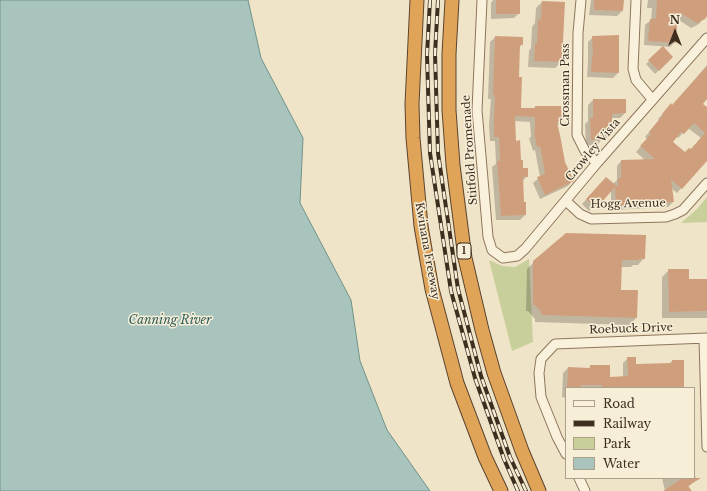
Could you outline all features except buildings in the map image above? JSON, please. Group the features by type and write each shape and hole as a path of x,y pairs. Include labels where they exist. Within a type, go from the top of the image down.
{"highway":[{"name":"Kwinana Freeway","path":"417,0 413,83 413,138 421,226 432,289 457,383 485,457 501,491"},
{"name":"1","path":"452,0 449,54 449,110 453,165 465,258 494,373 520,445 540,491"}],"street":[{"name":"Stitfold Promenade","path":"482,0 477,110 488,237 492,250"},
{"name":"Crossman Pass","path":"581,0 578,33 577,135 585,151 597,163"},
{"path":"636,0 633,64 634,74 639,86 652,100"},
{"name":"Crowley Vista","path":"492,250 502,258 517,256 525,249 597,163 707,38"},
{"name":"Hogg Avenue","path":"566,201 580,214 591,219 666,217 683,210 707,183"},
{"path":"705,338 707,447"},
{"name":"Roebuck Drive","path":"565,452 557,437 542,397 539,373 542,359 555,344 705,338"},
{"path":"579,479 585,491"}],"green space":[{"path":"707,197 707,222 681,223 697,209"},
{"path":"529,259 533,342 512,351 489,260 502,266 515,267"}],"water":[{"name":"Canning River","path":"0,0 248,0 261,58 303,138 300,203 351,300 360,361 387,430 430,491 0,491"}],"railway":[{"path":"430,0 427,55 430,153 451,291 475,378 504,459 518,491"},
{"path":"438,0 435,54 438,153 458,289 481,376 510,457 526,491"}]}
